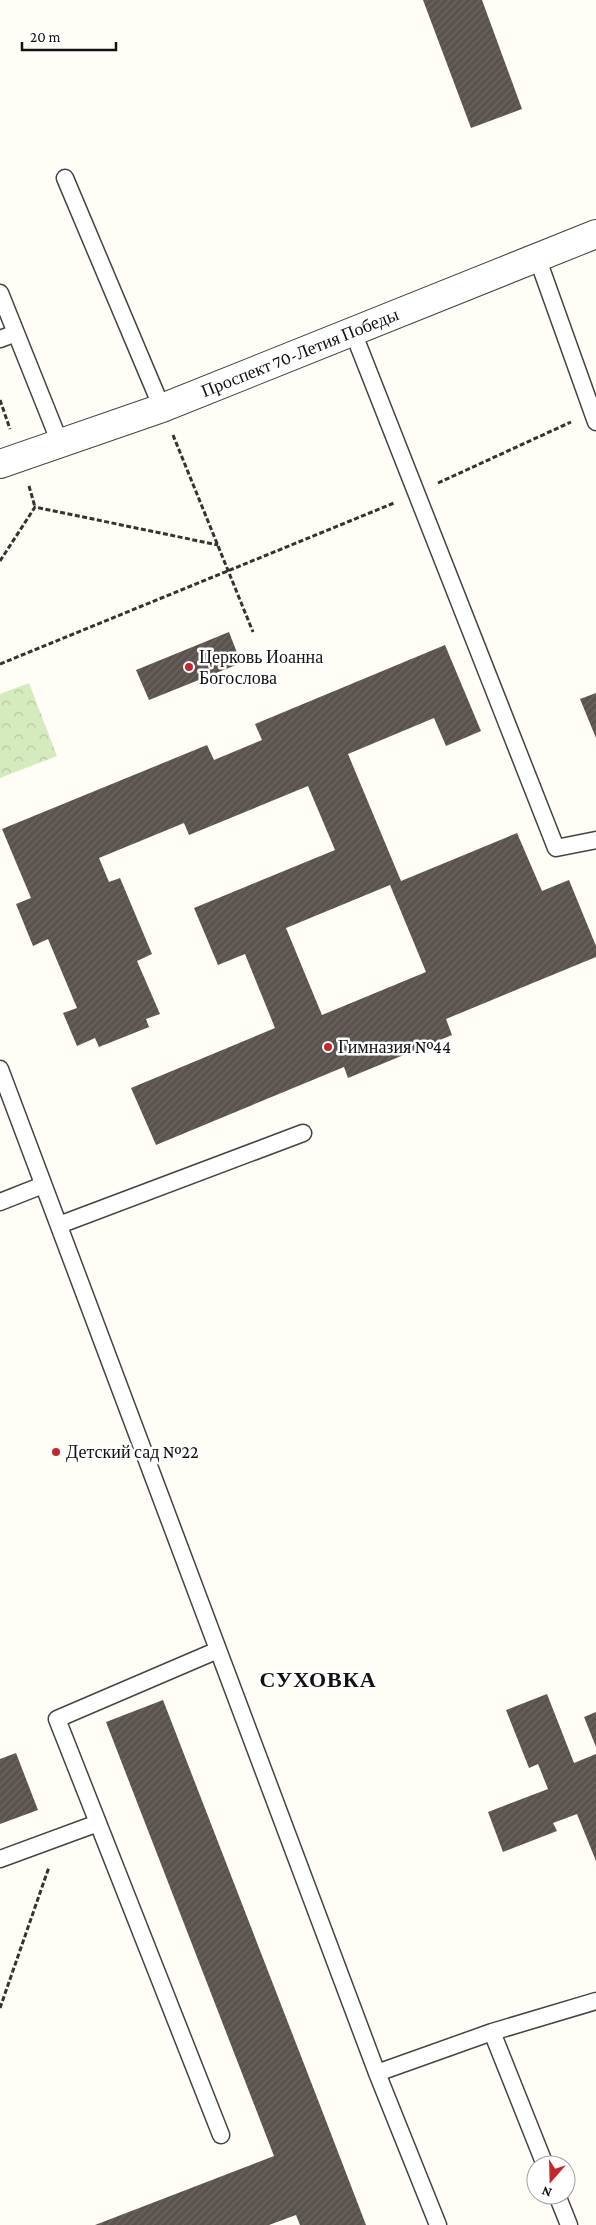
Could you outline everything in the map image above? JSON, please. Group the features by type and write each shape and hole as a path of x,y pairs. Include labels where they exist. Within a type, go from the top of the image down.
{"street":[{"name":"Проспект 70-Летия Победы","path":"0,464 162,408 596,234"}],"lane":[{"path":"65,178 162,408"},
{"path":"537,257 594,417"},
{"path":"0,293 60,443"},
{"path":"0,339 16,332"},
{"path":"353,332 556,848 596,840"},
{"path":"0,1069 377,2073 438,2225"},
{"path":"58,1226 303,1133"},
{"path":"0,1202 44,1185"},
{"path":"218,1650 57,1719 220,2134"},
{"path":"0,1859 98,1823"},
{"path":"377,2073 492,2032 596,2001"},
{"path":"492,2032 541,2155"},
{"path":"561,2205 569,2225"}],"path":[{"path":"0,400 10,430"},
{"path":"162,408 253,632"},
{"path":"0,664 417,494 594,417"},
{"path":"26,478 36,507"},
{"path":"36,507 218,545"},
{"path":"0,561 36,507"},
{"path":"0,2008 58,1838"}],"green space":[{"path":"29,683 57,756 0,778 0,694"}],"building":[{"path":"423,0 482,0 522,109 471,128"},
{"name":"Церковь Иоанна Богослова","path":"229,632 241,663 149,700 136,670"},
{"path":"445,645 481,731 446,746 434,718 348,754 401,881 517,833 542,891 569,880 596,946 596,957 446,1019 452,1035 348,1078 344,1067 156,1145 131,1088 275,1028 245,954 218,965 194,908 335,850 308,786 189,835 184,823 99,858 109,882 120,878 152,954 137,961 160,1014 146,1019 149,1027 99,1047 95,1038 77,1046 63,1013 77,1008 48,939 33,946 16,904 31,898 2,829 207,745 214,760 262,740 255,724","holes":["390,885 426,972 322,1015 286,928"]},
{"path":"596,693 596,738 580,699"},
{"path":"547,1694 574,1763 596,1754 596,1861 577,1814 553,1823 557,1831 503,1852 488,1812 548,1789 538,1764 529,1768 506,1710"},
{"path":"163,1700 366,2225 300,2225 296,2215 269,2225 95,2225 274,2156 106,1722"},
{"path":"596,1712 596,1747 584,1717"},
{"path":"16,1753 38,1810 0,1824 0,1759"}],"place":[{"name":"Церковь Иоанна Богослова","path":"189,667"},
{"name":"Гимназия №44","path":"328,1047"},
{"name":"Детский сад №22","path":"56,1452"}],"district":[{"name":"СУХОВКА","path":"318,1679"}]}
